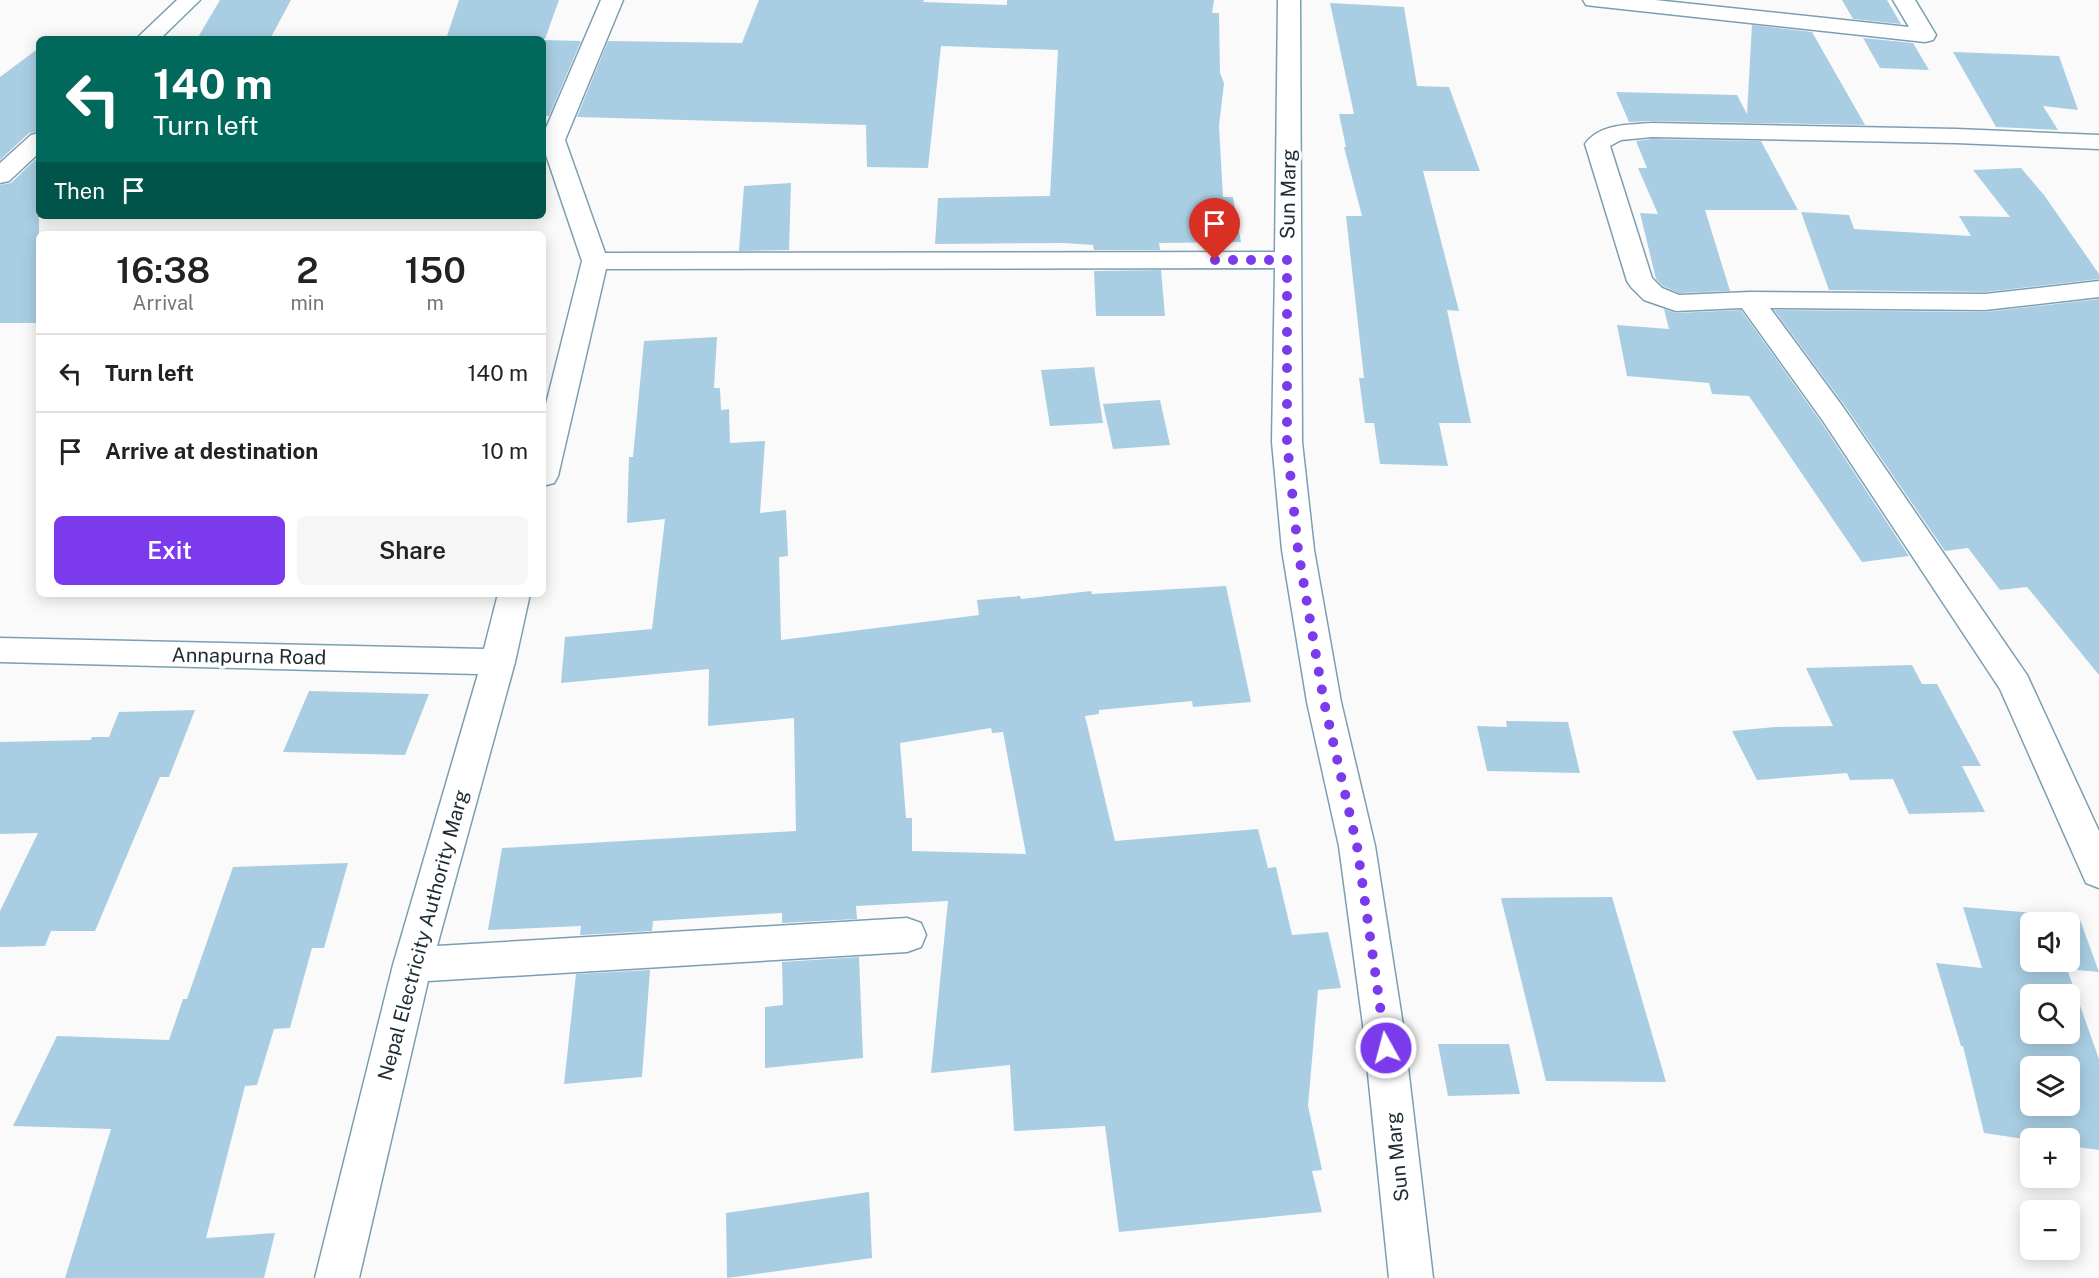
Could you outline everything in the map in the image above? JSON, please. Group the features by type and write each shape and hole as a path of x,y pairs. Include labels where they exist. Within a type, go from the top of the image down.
{"street":[{"path":"150,36 189,0"},
{"path":"546,464 595,261 553,140 612,0"},
{"name":"Sun Marg","path":"1289,0 1287,442 1298,550 1324,702 1357,846 1383,1025 1411,1278"},
{"path":"1594,0 1925,35 1904,0"},
{"path":"2099,142 1956,136 1652,129 1615,133 1597,144 1640,281 1653,294 1676,303 1750,300 1985,302 2099,289"},
{"path":"0,176 36,143"},
{"path":"595,261 1287,260"},
{"path":"1750,300 1846,433 2016,684 2099,872"},
{"name":"Nepal Electricity Authority Marg","path":"337,1278 412,965 498,662 513,597"},
{"name":"Annapurna Road","path":"0,650 498,662"},
{"path":"412,965 907,935"}],"building":[{"path":"220,0 291,0 272,36 199,36"},
{"path":"459,0 559,0 546,36 447,36"},
{"path":"759,0 924,0 923,2 1007,5 1007,0 1214,0 1212,13 1219,13 1220,73 1224,83 1219,126 1223,197 1233,197 1241,242 1159,243 1160,250 1094,250 1093,245 1064,243 935,244 938,198 1050,196 1058,50 941,46 928,168 867,167 866,125 577,117 608,41 742,43"},
{"path":"1842,0 1887,0 1901,24 1853,19"},
{"path":"1330,3 1404,7 1417,86 1449,87 1480,171 1423,171 1459,311 1447,310 1471,423 1439,423 1448,466 1380,464 1374,423 1365,423 1359,378 1364,378 1346,216 1362,216 1344,147 1346,147 1339,114 1354,114"},
{"path":"1752,25 1812,32 1865,125 1629,122 1616,92 1737,95 1747,114"},
{"path":"1863,38 1913,43 1929,70 1880,68"},
{"path":"546,40 581,41 549,116 546,116"},
{"path":"36,50 36,132 29,133 0,160 0,77"},
{"path":"1953,52 2059,56 2078,110 2043,106 2058,130 1996,127"},
{"path":"1652,139 1761,141 1798,210 1705,210 1730,291 1679,293 1663,286 1656,279 1640,213 1658,214 1638,168 1647,168 1636,141"},
{"path":"36,159 36,219 39,219 39,231 36,231 36,323 0,323 0,185 11,183"},
{"path":"2021,168 2044,195 2099,274 2099,279 1985,292 1829,290 1801,212 1849,215 1854,229 1971,236 1959,216 2010,217 1973,170"},
{"path":"791,183 789,250 739,251 744,186"},
{"path":"1161,270 1165,316 1096,316 1094,271"},
{"path":"2099,299 2099,675 2027,587 2000,590 1968,548 1945,551 1845,406 1774,310 1985,312"},
{"path":"1664,309 1676,313 1741,310 1821,422 1909,556 1862,562 1749,396 1712,394 1709,383 1627,376 1617,325 1669,329"},
{"path":"717,337 714,388 720,388 721,410 729,409 730,443 765,441 760,513 786,510 788,556 779,557 781,640 979,615 977,600 1020,596 1021,599 1091,591 1092,594 1226,586 1251,702 1193,707 1192,701 1099,710 1099,714 1085,716 1115,841 1258,829 1268,868 1276,867 1292,935 1328,932 1341,988 1318,990 1308,1106 1322,1170 1312,1171 1322,1212 1119,1232 1105,1126 1014,1131 1010,1065 931,1073 948,901 856,906 857,919 782,923 782,913 653,921 652,931 580,935 581,926 488,930 502,848 796,831 794,718 708,726 709,669 561,683 565,637 652,629 665,519 627,523 629,457 633,457 644,341","holes":["991,728 992,733 1003,732 1026,854 912,851 912,818 906,818 900,743"]},
{"path":"1094,367 1103,423 1050,426 1041,370"},
{"path":"1160,400 1170,445 1113,449 1103,404"},
{"path":"1912,665 1922,684 1937,684 1981,766 1962,766 1985,812 1909,814 1893,779 1850,780 1847,773 1757,780 1732,731 1775,727 1833,726 1806,668"},
{"path":"309,691 429,694 405,755 283,752"},
{"path":"195,710 169,777 160,777 95,931 51,931 45,946 0,947 0,911 38,833 0,834 0,742 91,740 92,737 109,737 119,712"},
{"path":"1506,721 1568,722 1580,773 1487,771 1477,726 1507,727"},
{"path":"348,863 324,948 312,948 290,1028 274,1029 257,1085 245,1086 206,1238 275,1233 264,1278 65,1278 111,1129 13,1126 57,1036 169,1040 183,999 187,999 233,867"},
{"path":"1612,897 1666,1082 1546,1081 1501,898"},
{"path":"1963,907 2021,912 2020,972 2068,972 2072,984 2020,984 2020,1044 2080,1044 2080,1006 2099,1059 2099,1150 2080,1147 2080,1128 2020,1128 2020,1138 1984,1133 1963,1046 1961,1046 1936,963 1982,968"},
{"path":"2080,920 2099,972 2080,970"},
{"path":"859,957 863,1058 765,1068 765,1007 783,1005 782,962"},
{"path":"650,970 642,1077 564,1084 576,974"},
{"path":"1438,1044 1509,1044 1520,1094 1448,1096"},
{"path":"869,1192 872,1258 727,1278 726,1213"}],"route":[{"path":"1215,260 1287,260 1287,442 1298,550 1324,702 1357,846 1386,1048"}]}
